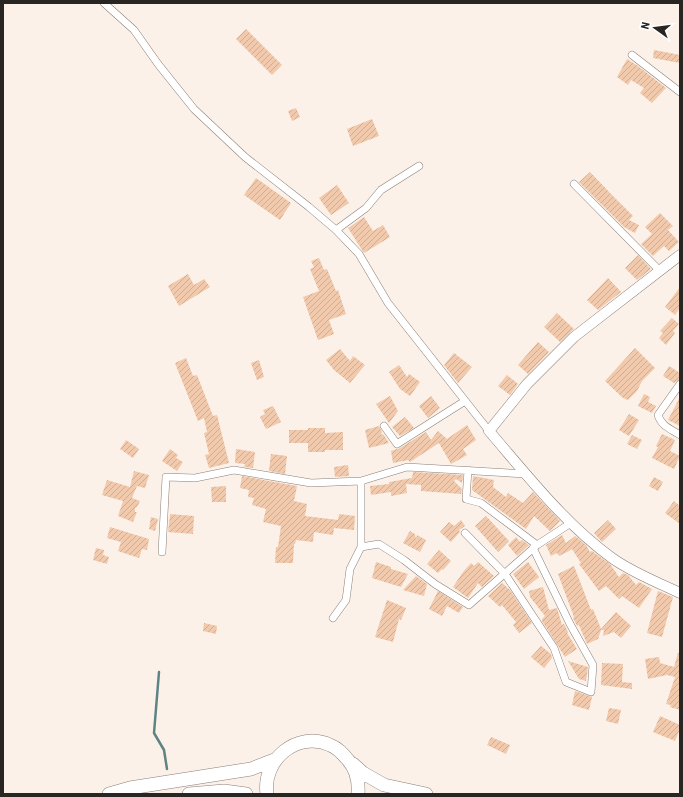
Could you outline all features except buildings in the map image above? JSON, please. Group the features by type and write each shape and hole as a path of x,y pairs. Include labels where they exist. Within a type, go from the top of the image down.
{"highway":[{"path":"109,794 130,788 251,769 274,760 288,748 301,742 316,741 329,744 336,748 342,752 351,763 357,774 359,786 358,794"},
{"path":"267,794 266,787 268,773 274,760"},
{"path":"351,763 363,773 384,784 426,794"},
{"path":"189,794 224,791 246,794"}],"street":[{"path":"104,3 134,30 158,64 194,109 245,157 310,207 336,230 359,254 388,304 489,431 570,523 612,558 631,570 680,593"},
{"path":"632,56 680,92"},
{"path":"336,230 366,208 381,190 419,166"},
{"path":"574,184 660,271"},
{"path":"489,431 527,384 574,336 680,255"},
{"path":"680,384 658,415 663,425 680,435"},
{"path":"384,426 397,444 465,401"},
{"path":"162,552 166,477 195,478 234,470 311,483 361,481 407,467 527,474"},
{"path":"465,533 505,574 554,648 566,682 591,692 593,665 570,624 535,547 481,503 466,499 468,470"},
{"path":"333,618 346,600 350,568 361,547 361,481"},
{"path":"361,547 379,544 404,560 436,584 469,604 535,547 570,523"}],"waterway":[{"path":"159,672 154,733 164,750 167,769"}]}
